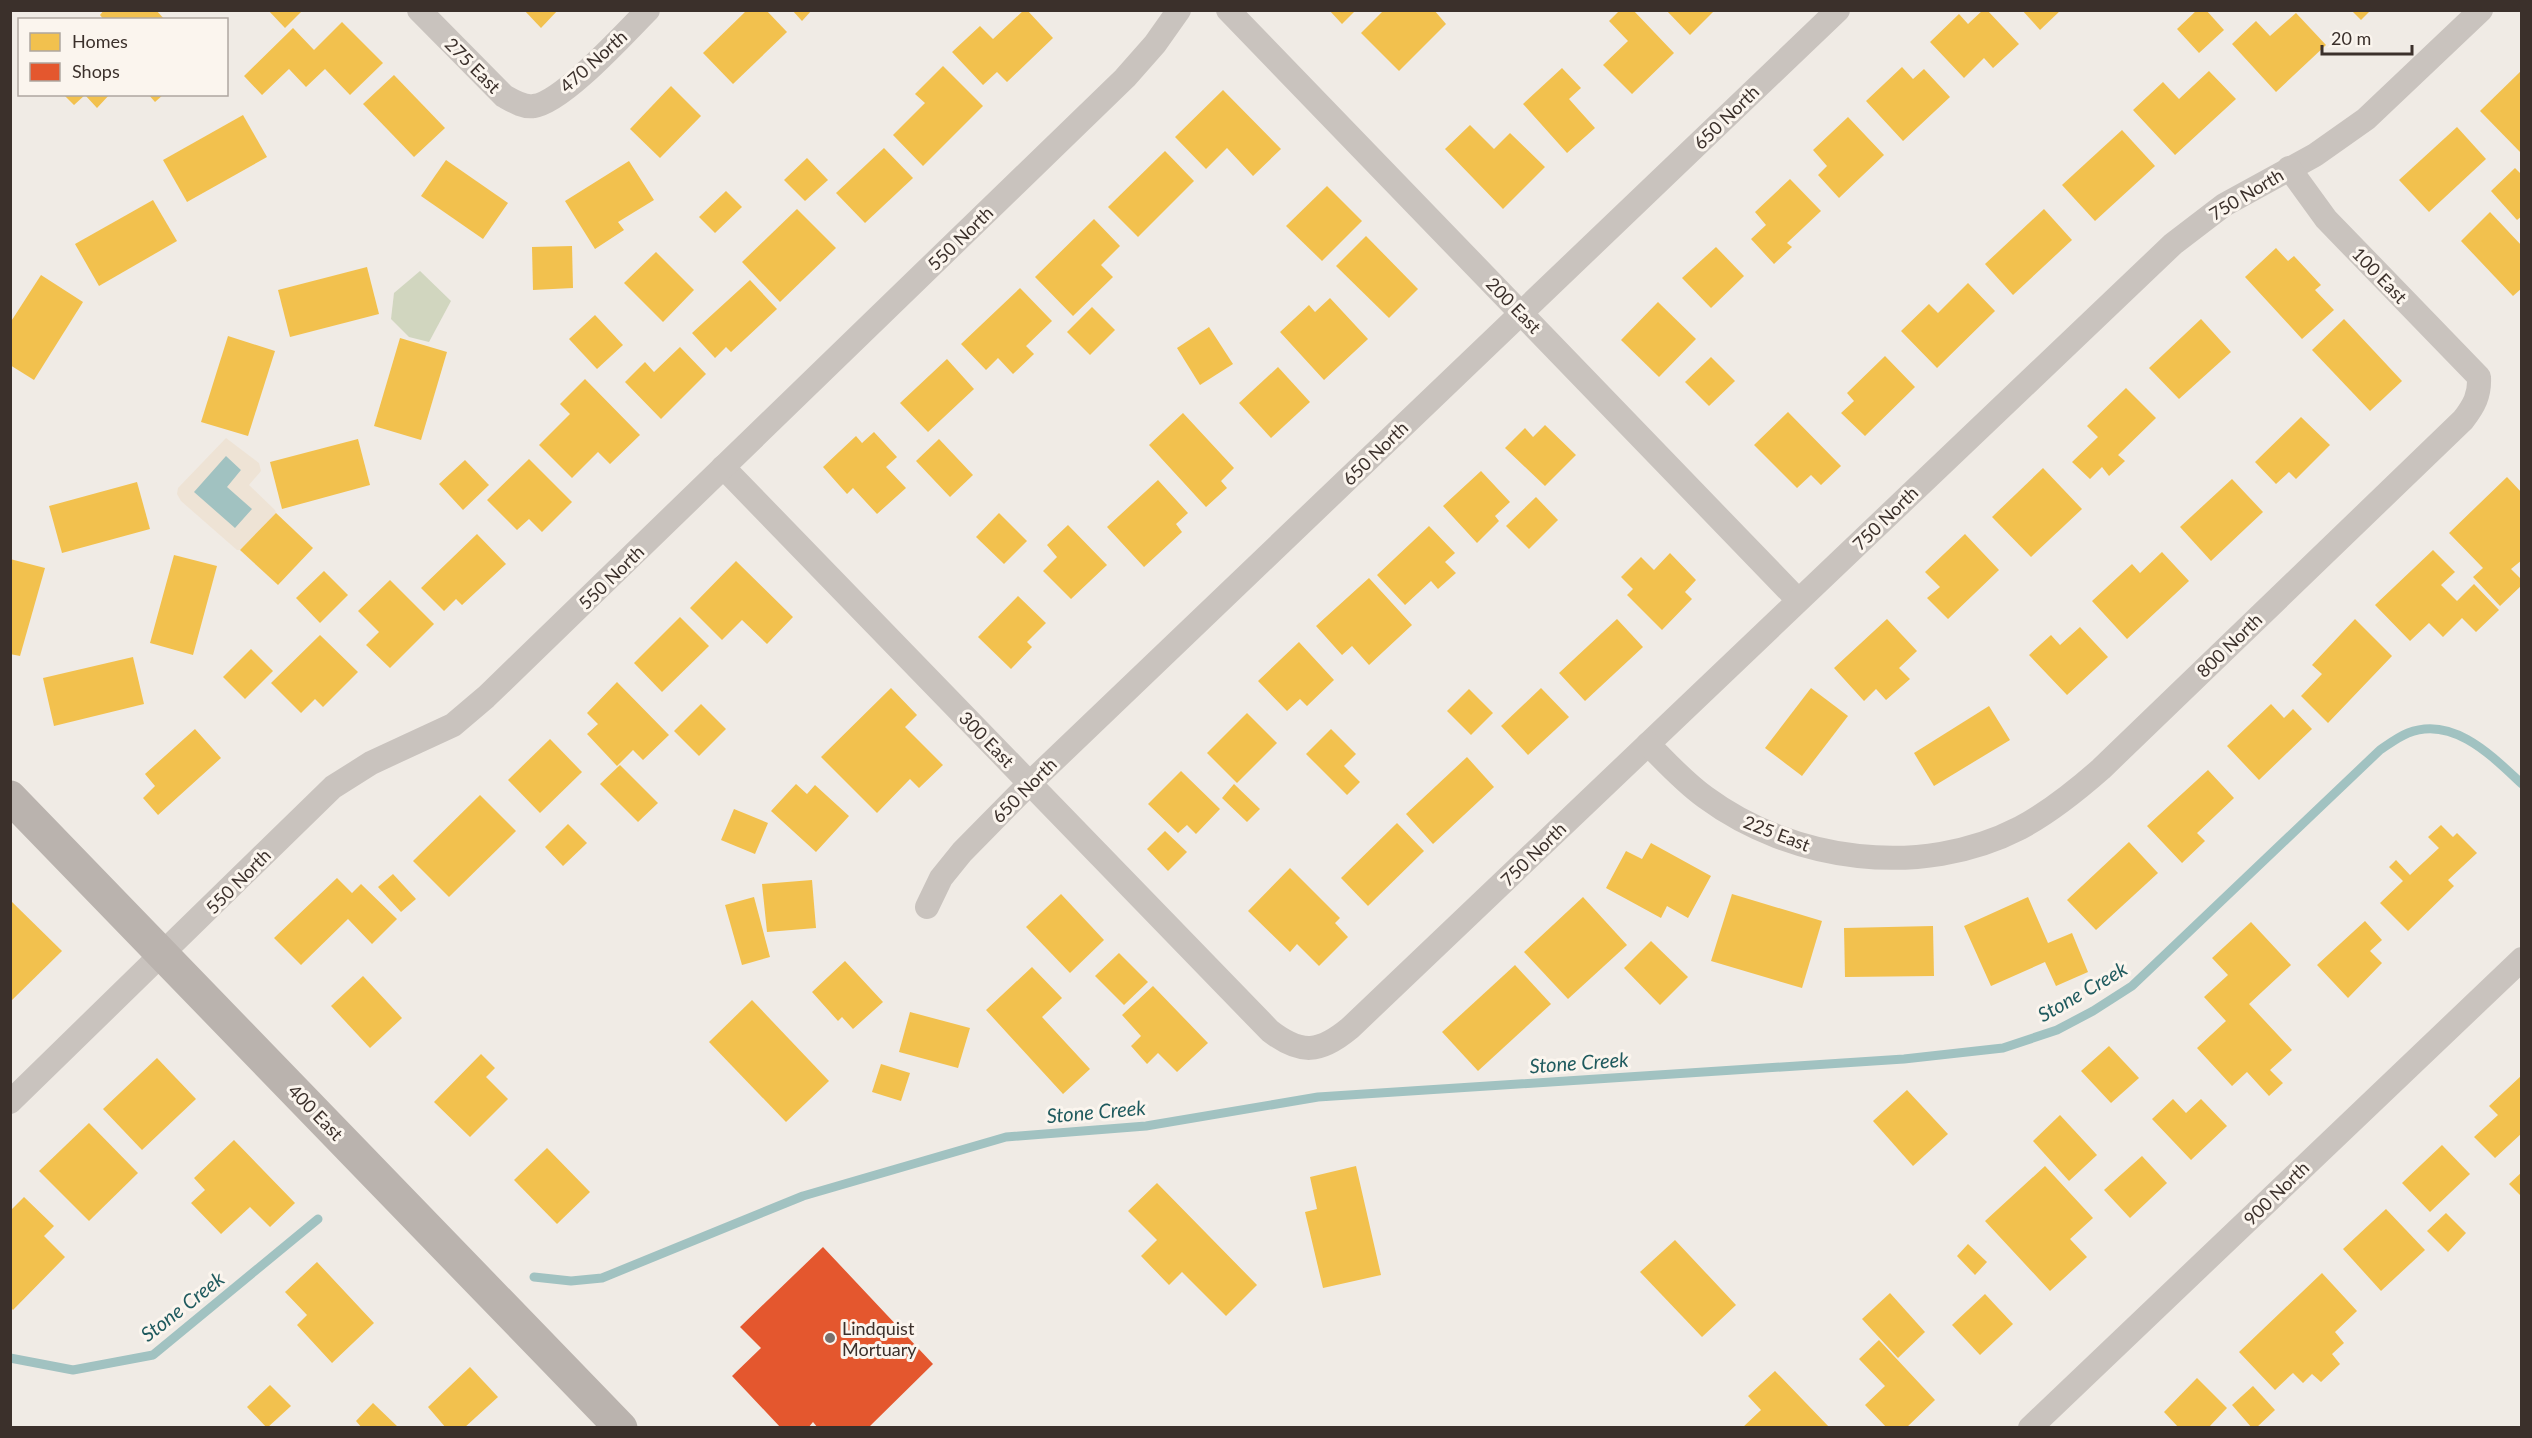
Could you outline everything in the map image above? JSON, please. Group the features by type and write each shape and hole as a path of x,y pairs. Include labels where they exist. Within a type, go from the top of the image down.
{"main road":[{"name":"400 East","path":"10,796 621,1428"}],"street":[{"name":"275 East","path":"419,10 497,90 519,104 534,106"},
{"name":"470 North","path":"534,106 550,99 577,80 648,10"},
{"name":"550 North","path":"10,1102 333,787 371,763 453,725 470,711 1125,78 1155,44 1179,10"},
{"name":"200 East","path":"1228,10 1798,600"},
{"name":"650 North","path":"927,907 941,878 962,852 1030,783 1838,10"},
{"name":"750 North","path":"1309,1049 1323,1046 1350,1028 2173,244 2224,205 2341,139 2366,119 2481,10"},
{"name":"100 East","path":"2289,168 2326,219 2479,377"},
{"name":"800 North","path":"1931,854 1990,841 2019,828 2047,812 2101,769 2463,420 2476,400 2480,388 2479,377"},
{"name":"300 East","path":"723,467 1270,1031 1295,1047 1309,1049"},
{"name":"225 East","path":"1648,744 1704,796 1735,817 1769,834 1801,846 1866,857 1899,858 1931,854"},
{"name":"900 North","path":"2030,1428 2519,968"}],"green space":[{"path":"420,271 451,301 429,342 409,337 391,319 394,293"}],"shaded area":[{"path":"226,438 259,463 261,471 249,485 276,513 240,550 237,550 181,501 177,494 178,488","holes":["226,456 241,470 227,486"]}],"water":[{"path":"226,456 241,470 227,487 252,509 235,528 194,492"}],"building: Homes":[{"path":"104,10 156,10 163,18 102,18 100,15"},
{"path":"268,10 303,10 285,28"},
{"path":"524,10 558,10 541,28"},
{"path":"747,10 766,10 787,32 733,84 703,53"},
{"path":"792,10 812,10 802,21"},
{"path":"1024,10 1027,10 1053,38 1007,82 997,72 983,85 952,52 980,26 993,39"},
{"path":"1329,10 1356,10 1342,24"},
{"path":"1384,10 1434,10 1446,24 1399,71 1361,33"},
{"path":"1620,10 1633,10 1674,53 1632,94 1603,65 1628,41 1609,21"},
{"path":"1666,10 1715,10 1690,35"},
{"path":"1983,10 1987,10 2019,44 1993,68 1984,58 1964,78 1930,42 1959,14 1968,24"},
{"path":"2022,10 2061,10 2040,30"},
{"path":"2197,10 2206,10 2224,30 2199,53 2177,29"},
{"path":"2351,10 2371,10 2361,20"},
{"path":"2296,13 2326,45 2276,92 2232,44 2256,21 2270,36"},
{"path":"342,22 383,63 350,95 325,69 306,87 289,69 262,95 244,76 293,28 314,50"},
{"path":"943,66 983,106 923,166 893,135 925,103 915,94"},
{"path":"1902,67 1913,79 1924,69 1950,97 1903,141 1866,101"},
{"path":"1562,68 1581,88 1569,99 1595,128 1567,153 1523,104"},
{"path":"2522,70 2522,154 2480,111"},
{"path":"2209,71 2236,99 2175,155 2133,110 2163,82 2179,99"},
{"path":"394,75 445,128 414,157 363,104"},
{"path":"671,86 701,116 660,158 630,129"},
{"path":"1223,90 1281,149 1253,176 1227,148 1206,169 1175,137"},
{"path":"65,96 84,96 74,105"},
{"path":"86,96 108,96 97,108"},
{"path":"150,96 162,96 155,102"},
{"path":"243,115 267,157 187,202 163,160"},
{"path":"1848,117 1884,155 1839,198 1818,175 1827,166 1813,150"},
{"path":"1470,125 1494,149 1510,133 1545,167 1503,209 1445,149"},
{"path":"2457,127 2486,159 2429,212 2399,180"},
{"path":"2122,130 2155,166 2095,221 2062,185"},
{"path":"884,148 913,178 865,223 836,193"},
{"path":"1165,151 1194,181 1138,237 1108,207"},
{"path":"807,158 828,180 805,201 784,180"},
{"path":"446,160 508,203 483,239 421,196"},
{"path":"629,161 654,200 618,222 624,230 595,249 565,201"},
{"path":"2515,168 2522,175 2522,216 2517,220 2491,191"},
{"path":"1790,179 1821,211 1787,243 1792,247 1774,264 1751,239 1766,225 1755,212"},
{"path":"1327,186 1362,221 1322,261 1286,226"},
{"path":"726,191 742,207 715,233 699,217"},
{"path":"153,200 177,241 99,286 75,244"},
{"path":"797,209 836,248 780,302 742,262"},
{"path":"2044,209 2072,240 2013,295 1985,264"},
{"path":"2490,212 2522,246 2522,288 2513,296 2461,241"},
{"path":"1094,219 1120,246 1101,265 1113,277 1073,316 1035,277"},
{"path":"1366,236 1418,289 1389,318 1336,266"},
{"path":"572,246 573,288 533,290 532,247"},
{"path":"1716,247 1744,276 1711,308 1682,278"},
{"path":"2276,248 2288,261 2294,256 2321,285 2315,290 2334,310 2302,339 2245,277"},
{"path":"656,252 694,290 663,322 624,283"},
{"path":"367,267 379,314 290,337 278,290"},
{"path":"41,275 83,302 34,380 10,365 10,323"},
{"path":"750,280 777,309 731,352 726,347 715,358 692,333"},
{"path":"1968,283 1995,311 1937,368 1901,331 1929,304 1938,313"},
{"path":"1020,288 1052,321 1026,346 1034,354 1013,374 998,358 986,370 961,344"},
{"path":"1330,298 1368,339 1324,380 1280,332 1309,305 1315,312"},
{"path":"1658,302 1696,339 1659,377 1621,340"},
{"path":"1092,307 1115,330 1090,355 1067,332"},
{"path":"595,315 623,345 597,369 569,339"},
{"path":"2201,319 2231,352 2179,399 2149,368"},
{"path":"2344,319 2402,381 2370,411 2312,350"},
{"path":"1209,327 1233,364 1200,385 1177,348"},
{"path":"228,336 275,351 248,436 201,422"},
{"path":"400,338 447,352 421,440 374,426"},
{"path":"680,347 706,374 661,419 625,382 645,362 654,372"},
{"path":"1885,356 1915,387 1865,436 1841,413 1854,401 1847,393"},
{"path":"1711,357 1735,381 1709,406 1685,382"},
{"path":"947,359 974,389 928,432 900,403"},
{"path":"1278,367 1310,402 1271,438 1239,403"},
{"path":"585,379 640,435 610,464 598,452 572,478 539,445 570,414 560,404"},
{"path":"2126,388 2156,418 2118,455 2125,461 2109,476 2102,467 2090,479 2072,462 2098,437 2087,426"},
{"path":"1788,412 1841,466 1821,485 1811,475 1797,488 1754,445"},
{"path":"1183,413 1234,468 1221,481 1227,488 1206,507 1149,445"},
{"path":"2301,417 2330,445 2296,479 2289,472 2276,484 2255,462"},
{"path":"1545,425 1576,455 1545,486 1505,448 1525,428 1533,437"},
{"path":"874,432 897,457 886,467 906,488 877,514 853,488 847,494 823,467 856,436 862,443"},
{"path":"358,439 370,485 282,509 270,462"},
{"path":"939,439 973,475 950,497 916,461"},
{"path":"529,459 572,502 542,532 529,519 517,530 487,500"},
{"path":"465,460 489,485 463,510 439,484"},
{"path":"2043,468 2082,509 2031,557 1992,517"},
{"path":"1481,471 1510,502 1495,516 1499,521 1477,543 1443,506"},
{"path":"2507,477 2522,493 2522,560 2511,569 2522,580 2522,585 2500,606 2473,577 2483,568 2449,533"},
{"path":"2232,479 2263,512 2211,561 2180,527"},
{"path":"1158,480 1188,513 1176,524 1182,532 1144,567 1107,527"},
{"path":"137,482 150,529 62,553 49,506"},
{"path":"1536,497 1558,520 1529,549 1506,526"},
{"path":"276,513 313,548 278,585 240,550"},
{"path":"999,513 1027,541 1004,564 976,537"},
{"path":"1068,525 1107,565 1071,599 1043,571 1057,557 1047,545"},
{"path":"1429,526 1455,553 1445,562 1456,573 1438,589 1431,581 1405,605 1377,575"},
{"path":"477,534 506,564 462,605 456,599 444,611 421,588"},
{"path":"1965,534 1999,570 1948,619 1927,598 1940,587 1925,572"},
{"path":"2433,550 2455,572 2441,585 2457,601 2474,584 2499,610 2476,632 2462,618 2443,637 2429,623 2410,641 2375,605"},
{"path":"2162,552 2189,581 2127,639 2092,601 2132,564 2140,573"},
{"path":"1670,553 1696,580 1685,592 1692,599 1662,630 1627,595 1633,589 1621,577 1641,557 1654,570"},
{"path":"174,555 217,566 193,655 150,643"},
{"path":"10,559 45,568 20,656 10,654"},
{"path":"736,561 793,617 767,644 742,620 722,640 690,608"},
{"path":"324,571 348,595 320,623 296,598"},
{"path":"1369,578 1412,625 1369,665 1352,646 1342,655 1316,626"},
{"path":"390,580 434,624 390,668 366,645 379,632 358,611"},
{"path":"1018,596 1046,623 1027,642 1032,647 1011,669 978,637"},
{"path":"680,617 709,646 662,692 634,663"},
{"path":"1617,619 1643,647 1585,701 1559,673"},
{"path":"1887,619 1917,651 1899,668 1910,679 1886,700 1876,689 1864,701 1834,668"},
{"path":"2355,619 2392,656 2328,723 2301,696 2322,674 2312,665"},
{"path":"2080,627 2108,657 2067,695 2029,655 2051,635 2060,645"},
{"path":"320,635 358,672 323,707 315,699 301,713 271,683"},
{"path":"1299,642 1334,680 1307,706 1300,699 1287,711 1258,681"},
{"path":"251,649 273,671 245,699 223,677"},
{"path":"133,657 144,704 54,726 43,678"},
{"path":"617,682 669,735 643,760 633,750 617,766 587,734 598,724 587,713"},
{"path":"891,688 917,715 905,727 943,765 919,788 910,779 877,813 821,757"},
{"path":"1541,688 1569,717 1528,755 1501,726"},
{"path":"1811,688 1848,716 1802,776 1765,748"},
{"path":"1469,689 1493,713 1471,735 1447,711"},
{"path":"701,704 726,729 699,756 674,731"},
{"path":"2271,704 2284,718 2293,709 2312,729 2259,780 2227,746"},
{"path":"1989,706 2010,740 1934,786 1914,753"},
{"path":"1247,713 1277,743 1237,783 1207,753"},
{"path":"195,729 221,758 158,815 143,798 155,786 145,774"},
{"path":"1331,729 1356,754 1344,766 1360,782 1347,795 1306,754"},
{"path":"550,739 582,772 540,813 508,780"},
{"path":"1467,757 1494,787 1433,844 1406,814"},
{"path":"620,765 658,803 638,822 600,784"},
{"path":"2208,770 2234,798 2197,833 2205,841 2182,863 2147,826"},
{"path":"1181,771 1220,809 1196,834 1187,825 1178,833 1148,804"},
{"path":"796,784 807,794 815,785 849,816 816,852 771,811"},
{"path":"1234,784 1260,809 1247,822 1222,798"},
{"path":"480,795 516,831 449,897 413,861"},
{"path":"734,809 768,823 755,854 721,840"},
{"path":"1397,823 1424,851 1368,906 1341,878"},
{"path":"568,824 587,843 563,866 545,847"},
{"path":"2441,825 2453,837 2457,833 2477,853 2448,880 2454,886 2408,931 2380,903 2403,881 2389,867 2396,860 2410,875 2439,848 2428,837"},
{"path":"1165,831 1187,852 1168,871 1147,849"},
{"path":"2129,842 2158,873 2096,930 2067,900"},
{"path":"1651,843 1711,876 1688,918 1667,906 1661,918 1606,888 1626,851 1642,859"},
{"path":"1290,868 1340,918 1335,923 1348,937 1319,966 1297,944 1290,952 1248,911"},
{"path":"393,874 416,899 401,912 378,887"},
{"path":"337,878 352,893 361,884 397,919 372,944 348,919 301,965 274,938"},
{"path":"812,880 816,928 767,932 762,884"},
{"path":"1061,894 1104,940 1070,973 1026,927"},
{"path":"1732,894 1822,921 1802,988 1711,961"},
{"path":"754,897 770,957 742,965 725,905"},
{"path":"1583,897 1627,945 1568,999 1524,952"},
{"path":"2028,897 2048,943 2072,933 2088,972 2056,986 2045,962 1991,986 1964,926"},
{"path":"10,900 62,951 10,1002"},
{"path":"2365,921 2382,940 2370,951 2382,963 2348,998 2317,965"},
{"path":"2251,922 2291,965 2249,1004 2292,1050 2270,1070 2283,1083 2269,1096 2247,1072 2232,1086 2197,1048 2226,1021 2204,997 2228,975 2212,958"},
{"path":"1933,926 1934,976 1845,977 1844,928"},
{"path":"1651,941 1688,977 1660,1005 1624,968"},
{"path":"1119,953 1148,982 1124,1005 1095,976"},
{"path":"845,961 883,1002 853,1029 842,1017 838,1021 812,992"},
{"path":"1515,965 1551,1004 1478,1071 1442,1032"},
{"path":"1032,967 1062,998 1042,1017 1090,1069 1063,1094 986,1010"},
{"path":"363,976 402,1018 370,1048 331,1006"},
{"path":"1153,986 1208,1043 1177,1072 1158,1053 1147,1064 1131,1046 1141,1036 1122,1015"},
{"path":"752,1000 829,1081 786,1122 709,1042"},
{"path":"910,1012 970,1028 958,1068 899,1052"},
{"path":"2109,1046 2139,1078 2111,1103 2081,1071"},
{"path":"481,1054 495,1068 486,1077 508,1099 470,1137 434,1102"},
{"path":"157,1058 196,1099 142,1150 103,1109"},
{"path":"881,1064 910,1073 901,1101 872,1092"},
{"path":"2522,1075 2522,1133 2495,1158 2474,1137 2498,1115 2489,1106"},
{"path":"1907,1090 1948,1134 1913,1166 1873,1121"},
{"path":"2173,1099 2186,1113 2201,1099 2227,1126 2191,1160 2152,1119"},
{"path":"2060,1115 2097,1155 2069,1181 2033,1141"},
{"path":"89,1123 138,1173 89,1221 39,1171"},
{"path":"234,1140 295,1203 270,1227 250,1207 221,1234 191,1203 205,1190 194,1178"},
{"path":"2442,1145 2470,1174 2430,1212 2402,1183"},
{"path":"547,1148 590,1192 557,1224 514,1180"},
{"path":"2142,1156 2167,1183 2130,1218 2104,1190"},
{"path":"1356,1166 1381,1275 1323,1288 1305,1212 1317,1209 1310,1177"},
{"path":"2045,1166 2093,1218 2070,1239 2087,1257 2050,1291 1985,1221"},
{"path":"2522,1172 2522,1197 2509,1184"},
{"path":"1157,1183 1257,1285 1226,1316 1182,1272 1169,1285 1141,1256 1157,1240 1128,1211"},
{"path":"24,1197 54,1226 44,1236 65,1257 13,1310 10,1307 10,1211"},
{"path":"2386,1209 2425,1250 2381,1291 2343,1249"},
{"path":"2446,1213 2466,1233 2448,1252 2427,1231"},
{"path":"1675,1240 1736,1305 1702,1337 1640,1272"},
{"path":"1968,1244 1987,1262 1975,1275 1957,1256"},
{"path":"317,1262 374,1323 332,1363 297,1325 307,1315 285,1292"},
{"path":"2322,1273 2357,1311 2335,1332 2344,1343 2332,1354 2340,1364 2321,1382 2312,1374 2303,1383 2293,1373 2275,1390 2239,1352"},
{"path":"1890,1293 1925,1332 1898,1358 1862,1319"},
{"path":"1985,1294 2013,1324 1980,1355 1952,1325"},
{"path":"1879,1340 1935,1400 1906,1428 1887,1428 1865,1405 1885,1386 1859,1359"},
{"path":"470,1367 498,1397 464,1428 446,1428 428,1407"},
{"path":"1775,1371 1830,1428 1742,1428 1761,1410 1748,1396"},
{"path":"2197,1378 2227,1408 2208,1428 2179,1428 2164,1412"},
{"path":"270,1385 291,1406 267,1428 247,1407"},
{"path":"2253,1386 2275,1410 2256,1428 2252,1428 2232,1405"},
{"path":"373,1403 399,1428 362,1428 356,1421"}],"building: Shops":[{"name":"Lindquist Mortuary","path":"823,1247 933,1364 868,1428 818,1428 813,1422 808,1428 781,1428 732,1376 761,1348 740,1327"}],"waterway":[{"name":"Stone Creek","path":"534,1277 571,1281 602,1278 803,1196 1006,1137 1146,1126 1318,1097 1904,1059 2003,1048 2057,1030 2093,1011 2132,986 2380,750 2404,735 2425,729 2456,734 2485,751 2522,784"},
{"name":"Stone Creek","path":"10,1358 73,1370 153,1355 318,1219"}],"place":[{"name":"Lindquist Mortuary","path":"830,1338"}]}
